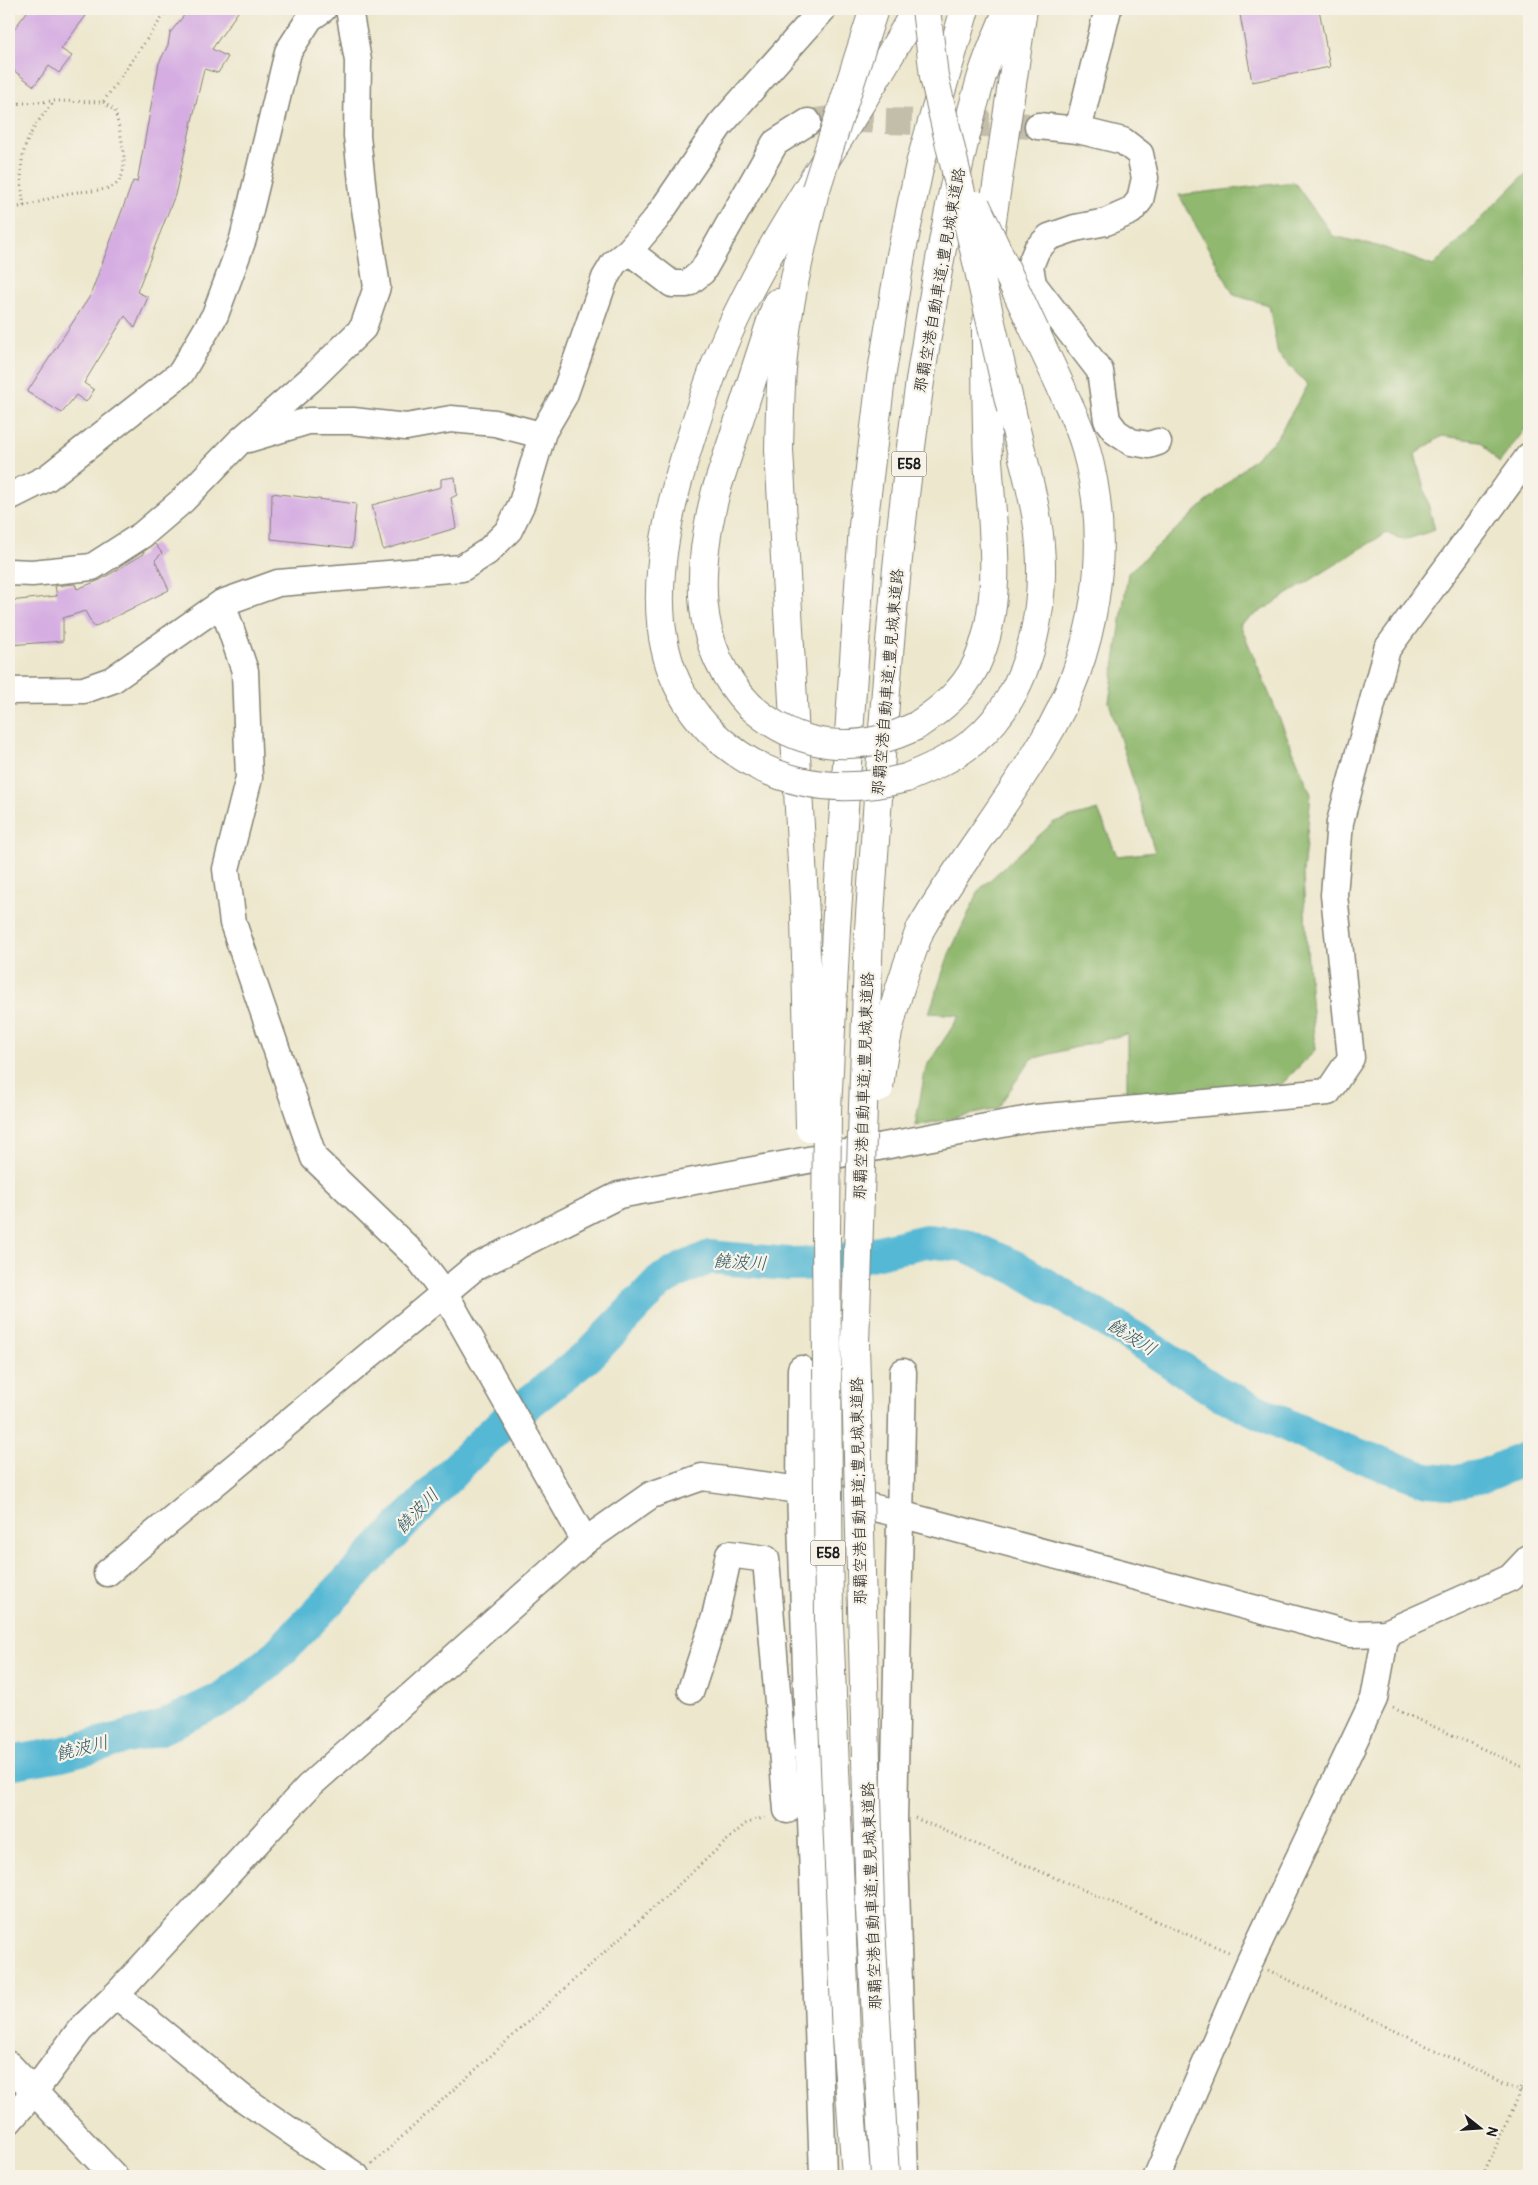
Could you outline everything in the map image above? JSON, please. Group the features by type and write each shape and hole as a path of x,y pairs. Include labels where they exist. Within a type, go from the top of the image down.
{"highway":[{"path":"874,9 740,418 708,523 702,590 706,624 712,650 723,673 749,706 779,728 822,743 842,745 871,743 895,736 916,726 939,711 956,694 976,665 986,636 992,606 994,578 986,408 986,262 1023,9"},
{"path":"916,9 792,215 728,333 702,403 665,528 660,567 659,605 670,666 682,694 698,717 732,750 760,767 789,779 831,787 867,786 906,778 946,761 984,732 1008,701 1021,675 1032,643 1039,607 1040,546 1037,519 934,76 926,9"},
{"name":"那覇空港自動車道;豊見城東道路","path":"856,2176 846,2036 831,1671 826,1232 827,1110 836,928 863,526 881,378 901,256 920,164 965,9"},
{"name":"那覇空港自動車道;豊見城東道路","path":"885,2176 870,1910 855,1343 869,930 884,695 900,529 919,384 939,264 961,154 981,77 1008,9"},
{"path":"861,1623 870,1485 876,1117 881,1060 900,985 920,930 946,886 1042,744 1081,662 1090,625 1099,554 1098,517 1093,480 1085,445 1061,387 982,220 951,144"},
{"path":"816,189 797,264 785,339 780,392 782,521 806,916 811,1174 828,1461"}],"street":[{"path":"9,497 47,478 182,373 215,315 243,239 288,52 310,18 323,9"},
{"path":"9,572 32,573 92,567 142,535 183,500 240,441 312,378 363,328 377,287 364,202 357,136 358,61 349,9"},
{"path":"9,691 84,690 112,680 222,603 278,583 462,568 487,552 509,530 522,503 541,436 564,396 605,278 614,262 630,252 656,219 720,125 823,9"},
{"path":"1078,130 1108,9"},
{"path":"630,252 672,284 687,284 702,272 775,143 808,122"},
{"path":"1038,126 1078,130 1123,141 1140,154 1145,178 1140,200 1131,211 1106,222 1075,228 1049,237 1037,249 1030,266 1033,284 1100,371 1107,420 1116,432 1131,442 1149,445 1158,442"},
{"path":"240,441 308,421 353,421 406,427 451,419 495,423 541,436"},
{"path":"107,1573 474,1268 619,1195 1035,1118 1328,1092 1351,1058 1334,895 1340,822 1387,649 1529,456"},
{"path":"222,603 245,671 249,778 226,869 233,923 314,1158 419,1259 444,1292 585,1541"},
{"path":"801,1369 800,1490 811,1820 829,2175"},
{"path":"903,1372 894,1820 905,2176"},
{"path":"9,2121 34,2092 80,2030 116,1995 308,1787 585,1541 651,1495 702,1477 800,1490 900,1514 1350,1634 1386,1633 1510,1578 1529,1558"},
{"path":"691,1690 715,1617 729,1554 766,1559 787,1810"},
{"path":"1157,2176 1250,1962 1374,1699 1386,1633"},
{"path":"811,1820 894,1820"},
{"path":"116,1995 244,2098 361,2173"},
{"path":"9,2064 114,2176"}],"path":[{"path":"103,102 168,9"},
{"path":"24,206 20,177 22,155 36,123 54,101"},
{"path":"9,104 54,101 103,102 115,111 125,167 121,178 114,185 66,194 42,203 9,208"},
{"path":"1374,1699 1529,1770"},
{"path":"361,2173 745,1824 787,1810"},
{"path":"894,1820 913,1817 1250,1962 1529,2096"},
{"path":"1483,2176 1529,2071"}],"green space":[{"path":"1529,170 1529,424 1499,463 1480,441 1442,436 1415,454 1435,530 1404,540 1386,533 1240,624 1311,794 1303,873 1315,1050 1278,1088 1127,1104 1127,1034 1031,1059 997,1109 915,1126 926,1067 960,1015 929,1013 949,954 980,889 1054,822 1098,810 1117,856 1155,852 1109,702 1128,573 1276,439 1308,385 1278,354 1269,305 1234,295 1179,195 1294,182 1333,236 1385,248 1433,266"}],"building":[{"path":"29,9 91,9 61,49 72,56 59,73 49,66 34,86 9,67 9,36"},
{"path":"189,9 240,9 212,49 228,57 218,73 204,69 175,195 137,292 148,297 135,328 125,316 84,383 94,390 86,402 76,395 62,413 27,392 90,296 133,181 137,182 159,63 168,45 170,33"},
{"path":"1239,9 1319,9 1330,67 1252,82"},
{"path":"455,477 457,495 451,498 456,528 383,550 372,505 441,487 441,479"},
{"path":"272,493 356,504 352,548 271,539"},
{"path":"155,544 162,553 155,560 169,590 94,627 85,611 63,618 63,641 9,645 9,601 57,596 55,586 75,584 77,589 100,580 144,554 143,552"}],"waterway":[{"name":"饒波川","path":"9,1763 61,1754 158,1729 223,1698 273,1659 470,1454 503,1423 588,1356 660,1281 710,1257 788,1264 831,1263 926,1241 965,1245 1017,1268 1136,1339 1217,1392 1327,1444 1427,1480 1452,1482 1483,1476 1529,1457"}],"tunnel":[{"path":"808,122 829,119 1038,126"}]}
